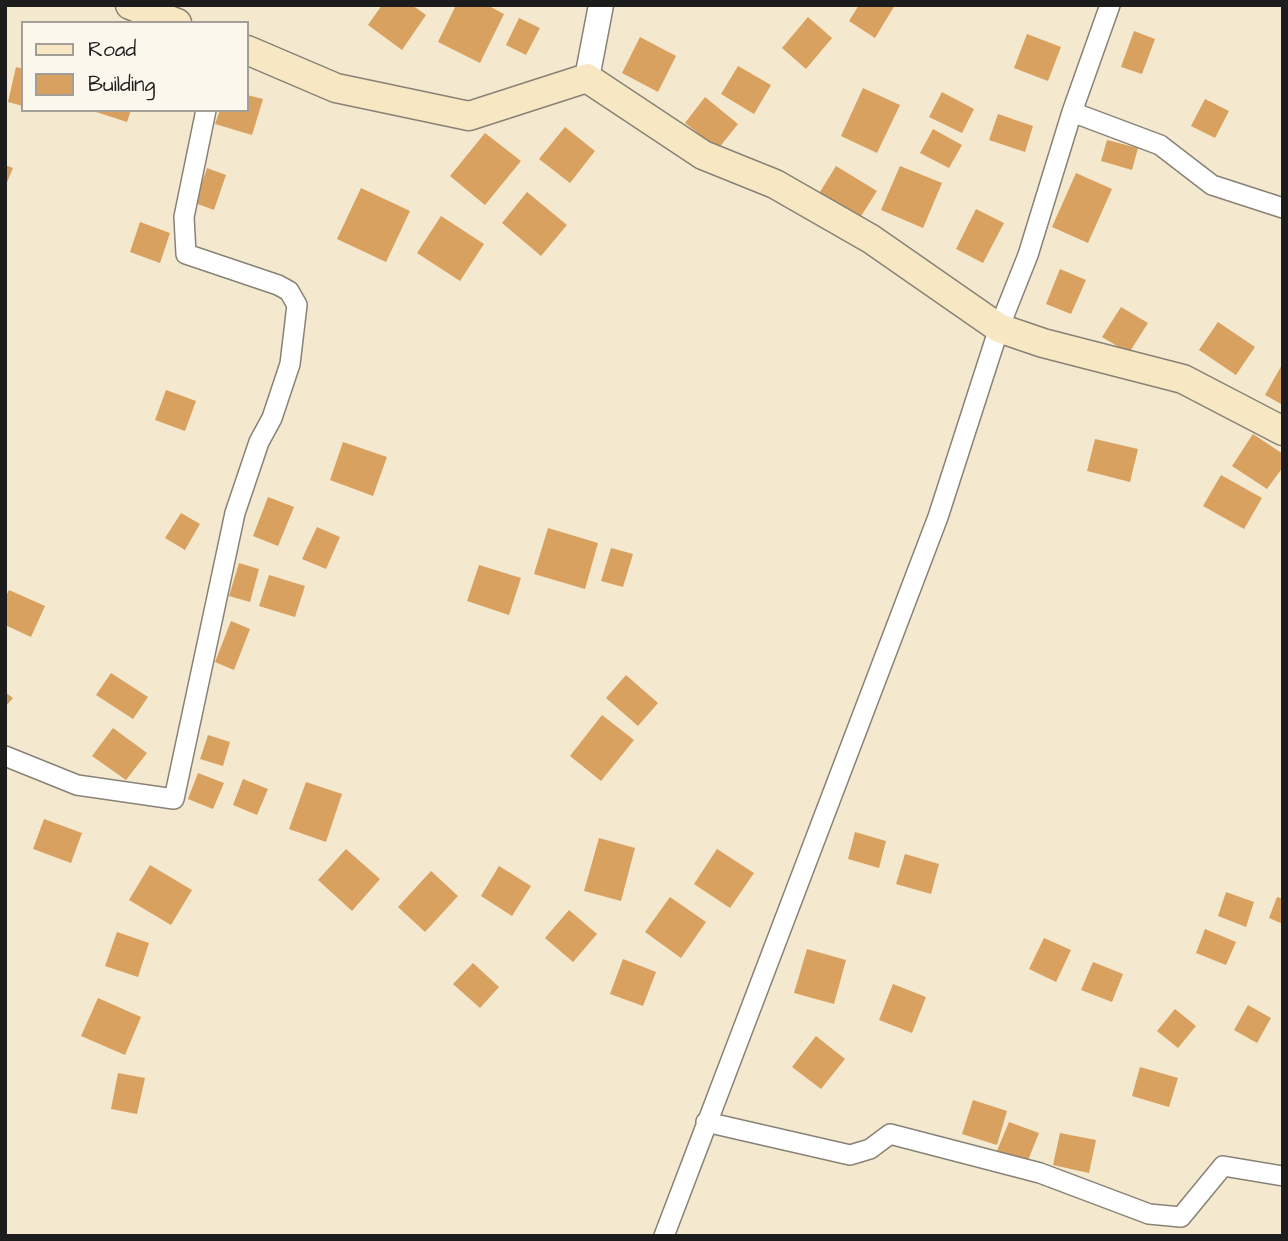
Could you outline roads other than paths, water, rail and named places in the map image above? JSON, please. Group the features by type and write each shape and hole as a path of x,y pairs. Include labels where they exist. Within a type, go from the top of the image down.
{"main road":[{"path":"130,5 172,21"},
{"path":"248,50 336,88 469,116 587,78 703,155 775,184 871,239 999,328 1043,343 1183,379 1283,431"}],"street":[{"path":"587,78 601,5"},
{"path":"664,1236 938,517 999,328 1028,255 1072,112 1110,5"},
{"path":"5,756 77,785 174,800 234,513 259,442 272,418 290,364 297,305 289,291 278,285 186,254 184,217 206,112"},
{"path":"1072,112 1160,145 1212,185 1283,208"},
{"path":"706,1122 850,1154 870,1149 890,1134 1040,1173 1149,1213 1181,1217 1223,1166 1283,1176"}]}
